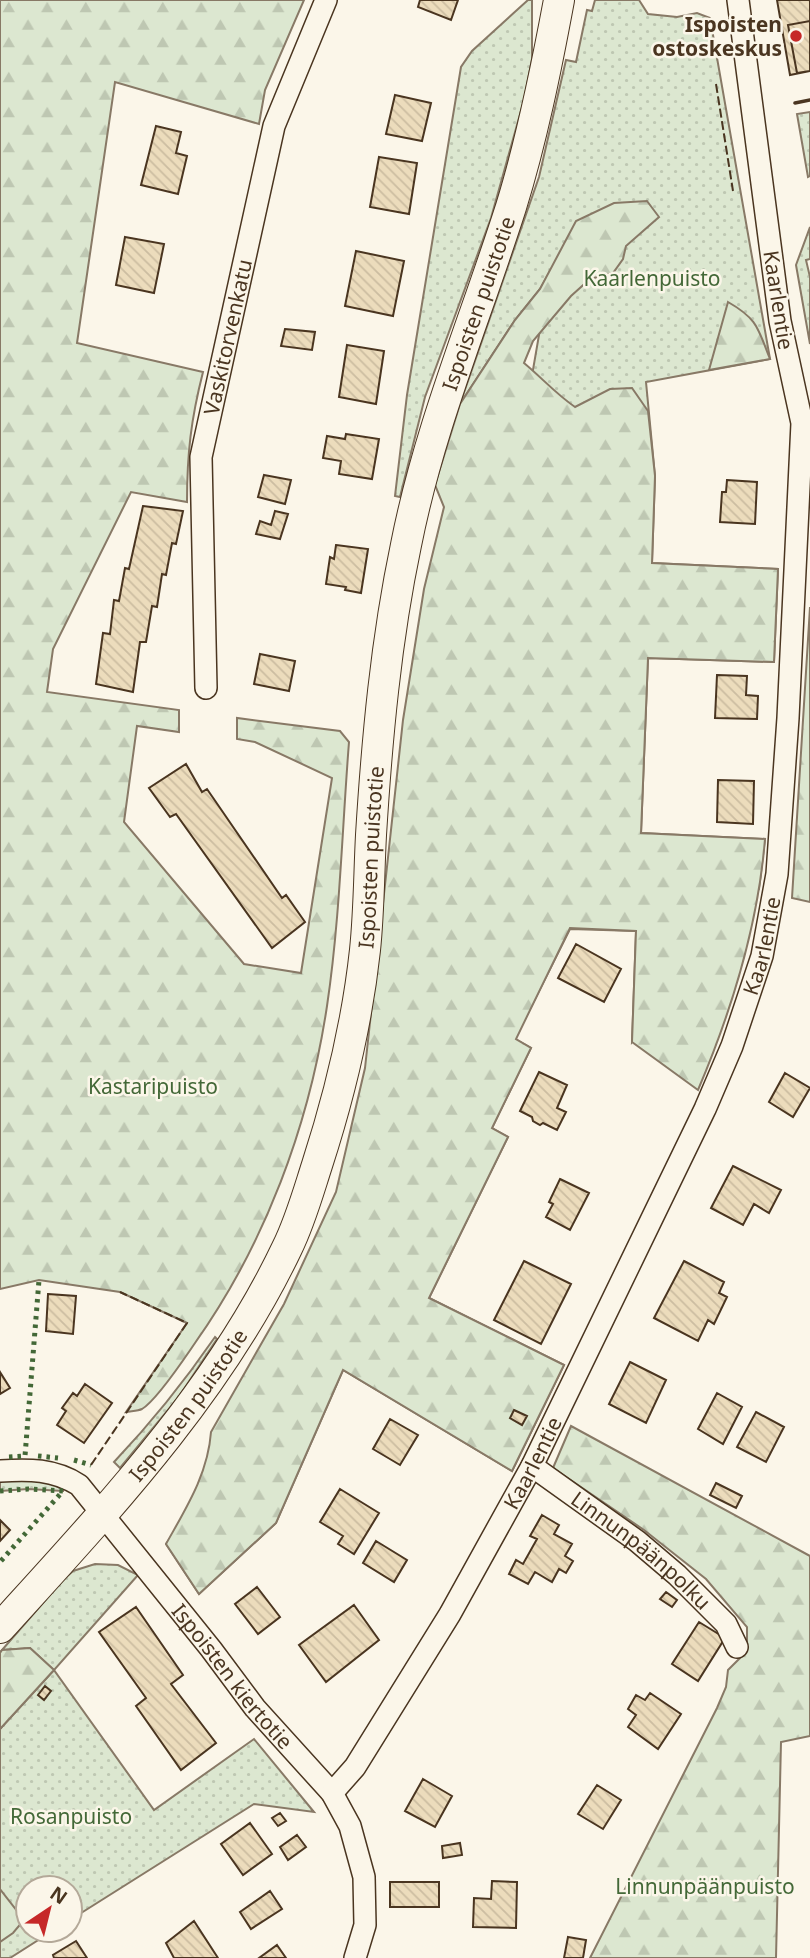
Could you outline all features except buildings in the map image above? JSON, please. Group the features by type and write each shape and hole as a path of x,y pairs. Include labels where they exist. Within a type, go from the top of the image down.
{"main road":[{"name":"Ispoisten puistotie","path":"0,1629 104,1514 199,1394 257,1304 288,1246 332,1120 352,1041 366,947 371,832 381,710 392,622 406,543 428,453 529,143 559,0"}],"street":[{"name":"Vaskitorvenkatu","path":"206,688 200,500 203,444 274,126 326,0"},
{"name":"Kaarlentie","path":"332,1793 355,1767 435,1638 532,1466 705,1109 732,1046 762,956 777,874 806,423 780,321 738,0"},
{"name":"Linnunpäänpolku","path":"532,1466 636,1541 677,1575 726,1624 737,1647"},
{"name":"Ispoisten kiertotie","path":"0,1471 46,1471 63,1475 79,1485 255,1708 332,1793 350,1826 364,1877 365,1924 355,1958"}],"green space":[{"name":"Kastaripuisto","path":"0,0 304,0 265,90 259,124 115,82 77,343 203,372 190,437 187,502 131,492 53,649 47,692 179,710 179,732 137,726 124,822 244,964 301,973 332,778 255,742 237,739 237,718 340,731 349,742 338,907 327,1006 309,1095 296,1139 263,1225 220,1305 155,1397 142,1409 126,1412 187,1323 120,1292 39,1280 0,1289"},
{"path":"528,0 532,0 532,59 524,100 491,218 425,397 400,497 395,496 407,395 461,67 472,51"},
{"name":"Kaarlenpuisto","path":"595,0 639,0 648,14 677,17 697,13 710,18 770,359 646,382 655,476 652,563 778,569 774,662 648,658 641,833 765,839 759,889 632,1042 636,931 570,929 515,1039 531,1048 492,1128 508,1137 429,1298 564,1365 512,1471 343,1370 276,1523 199,1594 166,1544 318,1324 407,1102 550,271 460,404 539,177 566,60 576,62 587,10 592,11"},
{"path":"810,112 810,176 808,177 797,114"},
{"name":"Kaarlenpuisto","path":"647,201 659,217 626,246 623,259 613,273 590,279 571,296 533,341 524,363 575,407 610,389 632,388 648,411 655,476 652,563 778,569 774,662 648,658 641,833 765,839 762,871 742,967 698,1090 632,1042 636,931 570,928 516,1039 531,1048 492,1128 508,1137 429,1298 564,1365 512,1471 343,1370 276,1523 199,1594 166,1544 201,1476 211,1432 284,1304 336,1192 365,1068 403,720 424,589 444,507 435,485 460,404 515,320 540,289 576,221 614,203"},
{"path":"810,227 810,259 806,260 810,277 810,344 796,265"},
{"path":"728,302 751,320 770,359 709,370"},
{"path":"810,607 810,902 792,898"},
{"path":"215,1337 217,1339 178,1398 120,1468 114,1462 167,1402"},
{"name":"Linnunpäänpuisto","path":"571,1426 810,1556 810,1736 781,1742 776,1958 590,1958 717,1708 726,1687 728,1670 747,1651 747,1627 706,1579 644,1530 553,1468"},
{"path":"40,1479 63,1488 63,1491 0,1491 0,1480"},
{"path":"95,1564 118,1565 138,1575 54,1670 30,1648 2,1650 73,1571"},
{"path":"30,1648 54,1670 0,1729 0,1653 2,1650"},
{"name":"Rosanpuisto","path":"54,1670 154,1810 254,1739 314,1812 254,1804 84,1911 84,1874 14,1874 14,1944 32,1944 10,1958 0,1958 0,1729"},
{"path":"0,1889 14,1907 14,1932 0,1942"}],"hedge":[{"path":"9,1457 25,1456 39,1280"},
{"path":"38,1456 58,1458"},
{"path":"74,1460 91,1465"},
{"path":"0,1491 63,1491 0,1562"}],"fence":[{"path":"716,84 733,191"},
{"path":"91,1465 187,1323 120,1292"}],"wall":[{"path":"795,103 810,100"}],"place":[{"name":"Ispoisten ostoskeskus","path":"796,36"}]}
